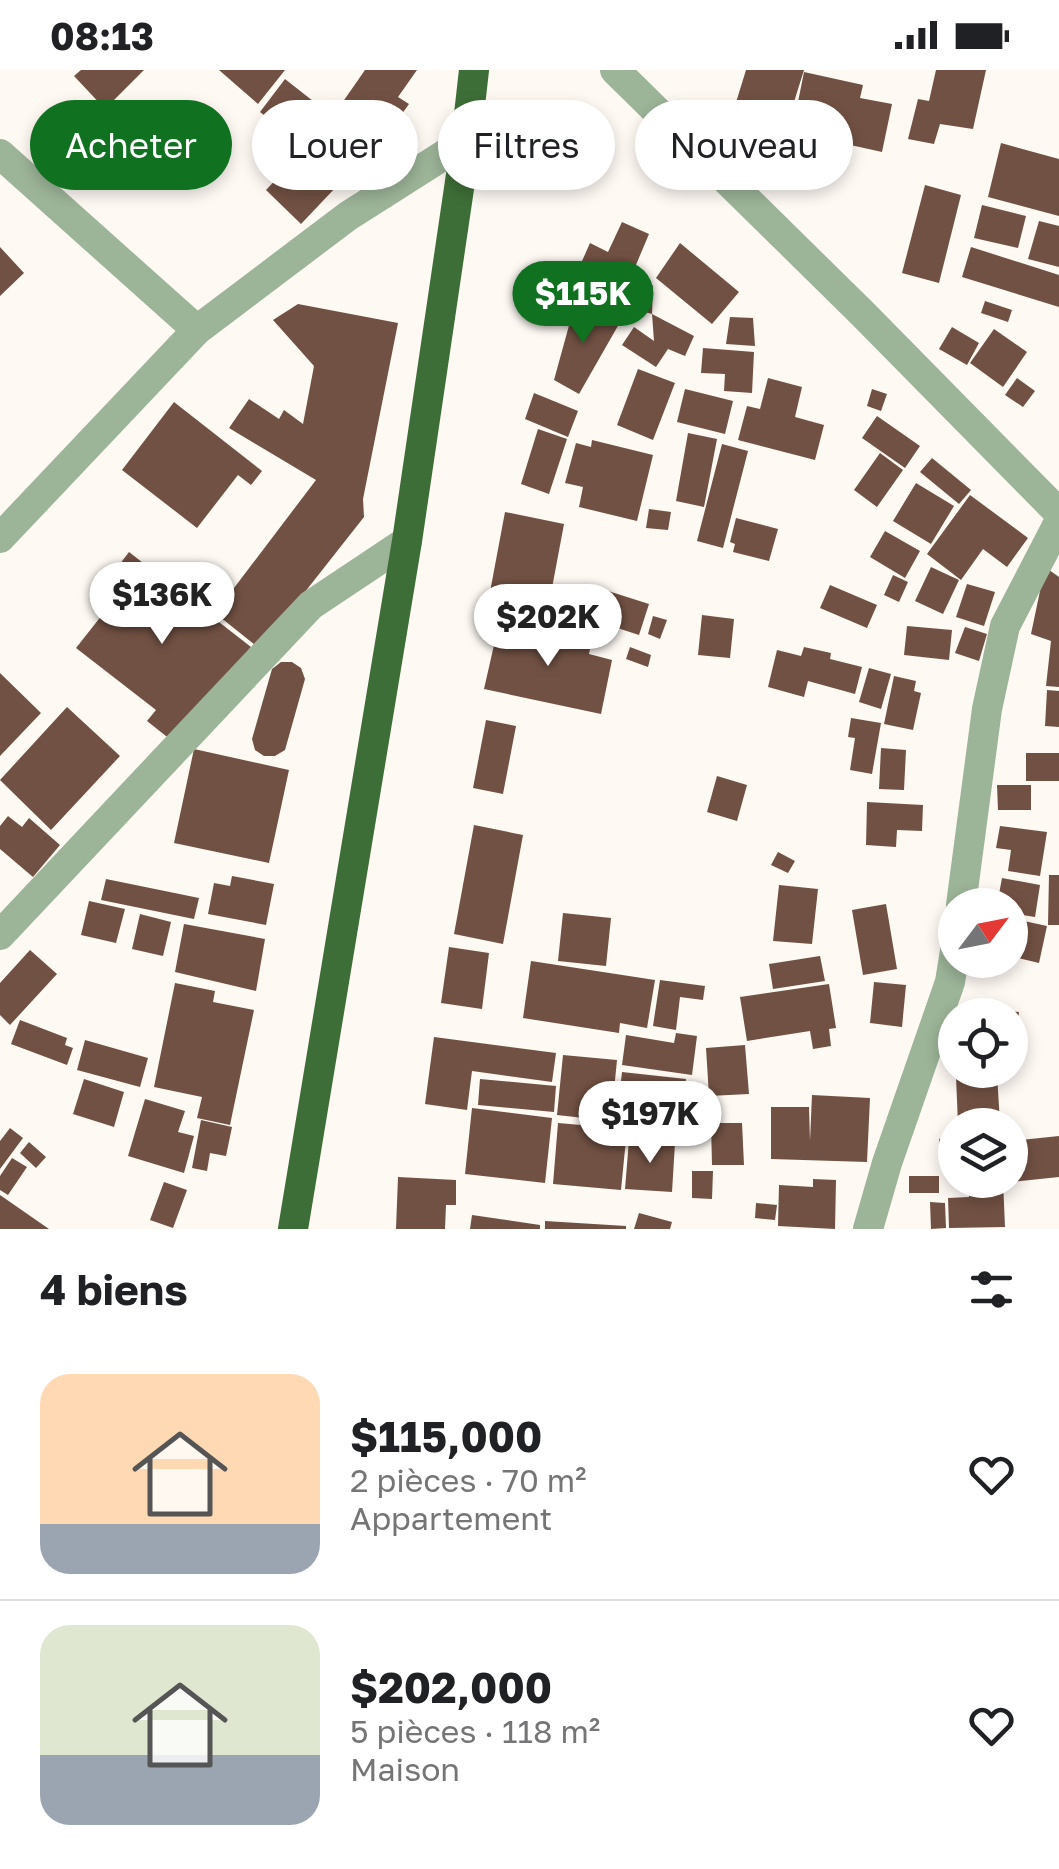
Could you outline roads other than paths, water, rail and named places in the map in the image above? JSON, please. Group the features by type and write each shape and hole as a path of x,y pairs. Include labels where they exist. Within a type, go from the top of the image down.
{"highway":[{"path":"471,100 474,70"},
{"path":"293,1229 406,541 459,190"}],"street":[{"path":"615,70 1059,513"},
{"path":"0,154 197,330"},
{"path":"0,538 197,330 348,216 438,159"},
{"path":"963,888 987,709 1005,626 1059,522"},
{"path":"0,935 311,605 406,541"},
{"path":"868,1229 951,978"}]}
